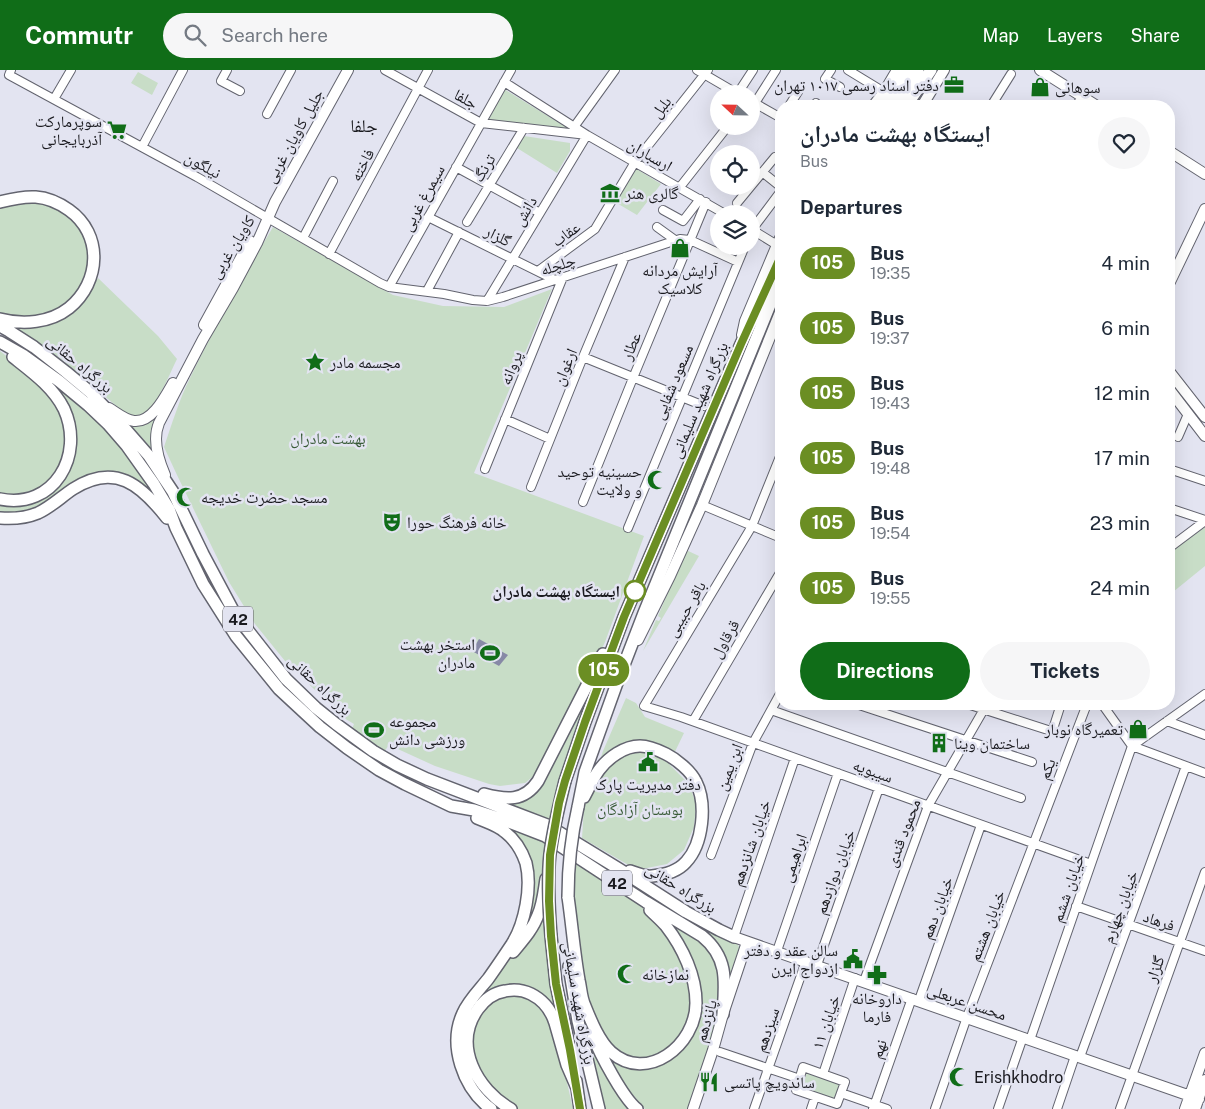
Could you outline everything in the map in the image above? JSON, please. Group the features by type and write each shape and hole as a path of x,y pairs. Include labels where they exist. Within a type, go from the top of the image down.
{"highway":[{"path":"887,100 908,70"},
{"path":"899,100 918,70"},
{"path":"910,100 931,70"},
{"path":"0,202 17,197 34,196 64,207 81,220 89,233 94,247 90,280 84,291 69,308 51,318 28,322 0,319"},
{"name":"بزرگراه شهید سلیمانی","path":"580,1108 556,984 551,936 549,901 550,855 559,803 585,722 624,617 775,269"},
{"name":"بزرگراه شهید سلیمانی","path":"599,1109 578,1022 568,956 567,934 569,855 585,772 616,683 775,293"},
{"name":"بزرگراه حقانی","path":"0,326 41,353 102,403 149,456 172,492 235,614 286,679 316,708 373,751 410,772 547,825 686,912 734,937"},
{"name":"بزرگراه حقانی","path":"0,342 55,377 108,424 126,446 154,484 169,509 196,571 212,599 236,636 278,689 320,727 379,770 451,806 474,810 545,836 702,936 712,946 724,972 723,1014"},
{"path":"0,347 38,377 55,394 68,421 70,446 66,466 62,474 45,491 30,498 16,501 0,499"},
{"path":"0,518 21,518 38,513 47,509 80,485 105,477 124,480 144,491 176,528"},
{"path":"448,786 504,798 521,796 533,788 624,617"},
{"path":"578,807 598,771 610,758 626,748 640,746 653,748 684,766 696,782 702,801 701,822 698,843 686,862 670,873 650,877 619,869"},
{"path":"451,806 503,830 515,843 526,863 528,880 527,901 518,933 490,976 463,1011 458,1027 457,1043 464,1074 477,1096 491,1109"},
{"path":"490,976 510,956 533,927 540,909 550,855"},
{"path":"584,1003 599,1035 610,1051 622,1059 637,1063 655,1061 674,1050 687,1036 693,1023 696,991 685,957 666,926 627,889"},
{"path":"568,897 574,954 590,1027 595,1042 609,1069 635,1108"},
{"path":"511,1109 496,1099 482,1084 472,1065 468,1048 469,1030 476,1011 487,999 501,992 510,990 526,992 540,1000 547,1007 553,1016 567,1065 577,1088"}],"main road":[{"name":"جلیل کاویان غربی","path":"268,218 348,70"},
{"path":"878,100 898,70"},
{"path":"926,100 944,70"},
{"path":"1040,70 1087,100"},
{"path":"1175,155 1202,172 1205,180"},
{"path":"1175,272 1204,212"},
{"name":"کاویان غربی","path":"177,382 251,239 268,218"},
{"path":"741,344 745,321 775,250"},
{"path":"616,683 670,576 702,505 775,325"},
{"path":"1175,379 1205,418"},
{"path":"102,403 128,420 141,421 148,418 177,382"},
{"path":"172,492 156,448 156,429 177,382"},
{"path":"1175,397 1205,436"},
{"name":"محسن عربعلی","path":"734,937 1132,1075 1194,1101"},
{"name":"پانزدهم","path":"693,1109 748,942"},
{"path":"1194,1101 1205,1052"},
{"path":"1185,1109 1194,1101 1205,1080"}],"street":[{"path":"54,99 71,70"},
{"path":"142,147 183,70"},
{"path":"227,70 222,81 240,91"},
{"path":"267,114 291,70"},
{"name":"جلفا","path":"385,70 481,123"},
{"name":"فاخته","path":"329,254 428,70"},
{"name":"سیمرغ غربی","path":"389,287 511,70"},
{"path":"574,127 615,70"},
{"path":"697,70 706,72 725,85"},
{"path":"744,85 753,70"},
{"path":"760,92 776,70"},
{"path":"831,70 825,79 840,87"},
{"path":"848,70 884,92"},
{"name":"نیلگون","path":"10,72 54,99 268,218 380,283"},
{"name":"بلبل","path":"635,162 706,72"},
{"path":"995,100 1011,74"},
{"name":"ارسباران","path":"504,82 587,135 710,205"},
{"path":"793,100 802,87"},
{"path":"760,106 775,115"},
{"name":"ارسباران","path":"481,123 587,135"},
{"name":"ترنگ","path":"467,222 524,128"},
{"name":"دانش","path":"487,301 587,135"},
{"path":"680,188 721,135"},
{"path":"760,175 775,157"},
{"name":"عقاب","path":"538,271 595,230 635,162"},
{"path":"456,167 540,213"},
{"path":"762,172 775,182"},
{"path":"303,238 333,181"},
{"path":"738,203 744,195"},
{"path":"760,218 775,199"},
{"path":"663,210 684,221 703,201"},
{"name":"عطار","path":"583,502 690,240 703,201"},
{"name":"گلزار","path":"428,217 538,271 559,278"},
{"path":"657,227 675,240"},
{"path":"427,291 459,232"},
{"path":"760,233 775,238"},
{"name":"چلچله","path":"380,283 389,287 487,301 680,239 690,240 738,262"},
{"name":"مسعود شفاپی","path":"628,528 741,255"},
{"name":"ارغوان","path":"531,487 625,257"},
{"name":"پروانه","path":"485,469 559,278"},
{"path":"583,357 704,406"},
{"path":"1178,437 1188,414"},
{"path":"505,419 550,439"},
{"name":"باقر حبیبی","path":"644,706 752,526 775,469"},
{"path":"1175,471 1205,481"},
{"path":"702,505 775,536"},
{"path":"1175,510 1205,521"},
{"path":"1175,544 1205,521"},
{"name":"قرقاول","path":"693,721 775,581"},
{"path":"1132,746 1204,695"},
{"name":"ابن یمین","path":"711,855 753,743 775,703"},
{"name":"سیبویه","path":"644,706 693,721 1091,864"},
{"path":"771,710 1021,798"},
{"path":"874,710 1032,762"},
{"name":"محمود قندی","path":"859,980 928,806 983,710"},
{"path":"996,710 1051,731 1059,710"},
{"name":"یکم","path":"1033,844 1085,710"},
{"path":"1106,710 1132,746 1205,774"},
{"path":"1167,721 1205,735"},
{"name":"خیابان ششم","path":"998,1109 1076,906 1132,746"},
{"name":"خیابان شانزدهم","path":"734,937 795,758"},
{"name":"خیابان چهارم","path":"1057,1109 1186,766"},
{"name":"ابراهیمی","path":"777,951 838,773"},
{"name":"خیابان دوازدهم","path":"817,965 880,788"},
{"name":"خیابان دهم","path":"915,999 981,825"},
{"name":"خیابان هشتم","path":"935,1109 967,1018 1033,844"},
{"name":"گلزار","path":"1132,1075 1205,872"},
{"name":"فرهاد","path":"1076,906 1205,951"},
{"name":"سیزدهم","path":"754,1109 806,961"},
{"name":"خیابان ۱۱","path":"823,1074 859,980"},
{"name":"نهم","path":"874,1107 915,999"},
{"path":"720,1052 800,1079"},
{"path":"804,1067 823,1074 845,1082 837,1104 796,1090 804,1067"},
{"path":"1120,1109 1132,1075"},
{"path":"841,1093 874,1107 887,1109"},
{"path":"811,1109 815,1097"}],"green space":[{"path":"138,72 158,83 152,95 131,83"},
{"path":"504,89 569,129 488,120"},
{"path":"524,136 570,143 570,151 557,173 517,148"},
{"path":"635,168 661,184 637,215 615,202"},
{"path":"38,199 71,215 90,244 87,277 73,300 46,316 0,317 0,205"},
{"name":"بهشت مادران","path":"273,227 393,295 443,306 504,307 552,289 474,473 644,536 605,642 585,684 541,770 525,783 500,786 489,784 435,766 389,745 384,752 352,729 354,724 344,718 285,661 255,624 229,582 164,447 182,395 230,301"},
{"path":"98,278 158,336 177,359 159,396 146,413 138,416 126,414 54,354 11,326 53,323 74,309"},
{"path":"0,351 41,383 63,416 68,448 53,480 26,497 0,497"},
{"path":"31,365 95,417 130,458 166,514 117,475 28,511 0,514 0,502 45,495 73,435"},
{"path":"157,412 158,416 158,462 125,420"},
{"path":"1205,527 1205,566 1175,590 1175,549"},
{"path":"686,550 699,556 643,651 656,620 659,621 661,618 658,616"},
{"path":"609,646 579,730 558,781 550,822 488,798 525,797"},
{"name":"بوستان آزادگان","path":"626,698 636,703 645,717 684,733 669,764 689,784 696,804 694,827 684,850 667,864 637,870 582,838 584,808 603,751"},
{"path":"481,815 547,841 540,905 535,918 517,939 527,861"},
{"name":"بوستان آزادگان","path":"574,857 619,888 654,917 679,950 694,998 682,1038 651,1059 630,1059 613,1050 591,1012 577,954 573,915"},
{"path":"627,878 737,943 740,949 725,1005 721,956 623,884"},
{"path":"544,899 568,1059 549,1006 508,988 473,1013 470,1066 506,1109 499,1109 485,1099 473,1082 462,1028 472,1006 526,940"},
{"path":"658,914 687,929 713,951 722,990 716,1027 688,1109 645,1109 616,1075 600,1041 625,1063 677,1052 699,994"},
{"path":"510,992 539,1002 556,1034 573,1109 517,1109 502,1102 478,1074 470,1035 484,1004"},
{"path":"581,1008 594,1046 630,1109 604,1109 583,1027"},
{"path":"807,1072 840,1083 834,1100 802,1089"}],"water":[{"name":"استخر بهشت مادران","path":"479,639 508,655 499,666 472,651"}],"bus line":[{"name":"105","path":"580,1109 556,984 551,936 549,901 550,855 559,803 585,722 624,617 775,269"}],"place":[{"name":"دفتر اسناد رسمی ۱۰۱۷ تهران","path":"954,85"},
{"name":"سوهانى","path":"1040,87"},
{"name":"سوپرمارکت آذربایجانی","path":"117,130"},
{"name":"گالری هنر","path":"610,193"},
{"name":"آرایش مردانه کلاسیک","path":"680,248"},
{"name":"مجسمه مادر","path":"315,362"},
{"name":"حسینیه توحید و ولایت","path":"657,480"},
{"name":"مسجد حضرت خدیجه","path":"186,497"},
{"name":"خانه فرهنگ حورا","path":"392,522"},
{"name":"ایستگاه بهشت مادران","path":"635,591"},
{"name":"استخر بهشت مادران","path":"490,653"},
{"name":"تعمیرگاه نوبار","path":"1138,729"},
{"name":"مجموعه ورزشی دانش","path":"374,730"},
{"name":"ساختمان وینا","path":"939,743"},
{"name":"دفتر مدیریت پارک","path":"648,762"},
{"name":"سالن عقد و دفتر ازدواج ایرن","path":"853,959"},
{"name":"نمازخانه","path":"627,974"},
{"name":"داروخانه فارما","path":"877,975"},
{"name":"Erishkhodro","path":"959,1077"},
{"name":"ساندویچ پاتسی","path":"709,1082"}],"district":[{"name":"جلفا","path":"364,125"}]}
